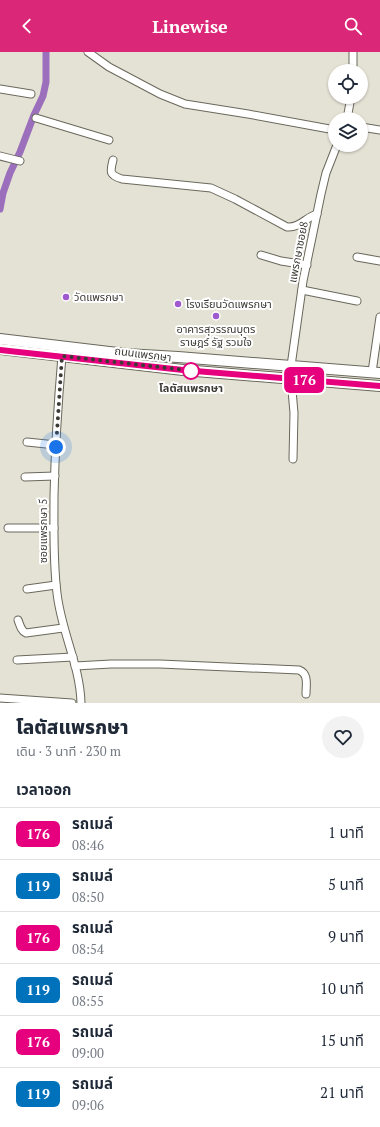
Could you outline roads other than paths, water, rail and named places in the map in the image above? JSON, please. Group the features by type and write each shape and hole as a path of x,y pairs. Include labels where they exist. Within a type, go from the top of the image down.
{"main road":[{"name":"ถนนแพรกษา","path":"0,339 126,354 376,373"},
{"name":"ถนนแพรกษา","path":"0,350 183,370 380,386"}],"street":[{"path":"88,52 109,67 160,94 185,104 328,129"},
{"path":"353,52 353,64"},
{"path":"0,89 31,94"},
{"path":"36,118 109,140"},
{"path":"368,128 380,130"},
{"name":"แพรกษาซอย8","path":"291,366 302,290 317,214 326,173 334,152"},
{"path":"0,156 20,160"},
{"path":"113,160 110,170 115,177 211,188 241,202 287,227 298,225 317,214"},
{"path":"260,255 281,261 307,265"},
{"path":"357,258 380,261"},
{"path":"302,290 357,301"},
{"path":"376,373 380,317"},
{"name":"ซอยแพรกษา 5","path":"62,356 56,445 54,570 63,628 79,681 81,703"},
{"path":"291,379 294,413 292,459"},
{"path":"27,442 56,445"},
{"path":"25,477 55,476"},
{"path":"8,528 54,528"},
{"path":"27,589 56,585"},
{"path":"18,620 21,629 26,633 63,628"},
{"path":"17,660 72,657"},
{"path":"75,666 160,664 299,670 305,675 306,694"},
{"path":"0,698 72,703"}],"waterway":[{"path":"0,209 3,193 10,173 43,96 46,82 46,52"}],"place":[{"name":"วัดแพรกษา","path":"66,297"},
{"name":"โรงเรียนวัดแพรกษา","path":"178,304"},
{"name":"อาคารสุวรรณบุตร ราษฎร์ รัฐ รวมใจ","path":"216,316"},
{"name":"โลตัสแพรกษา","path":"191,371"}]}
